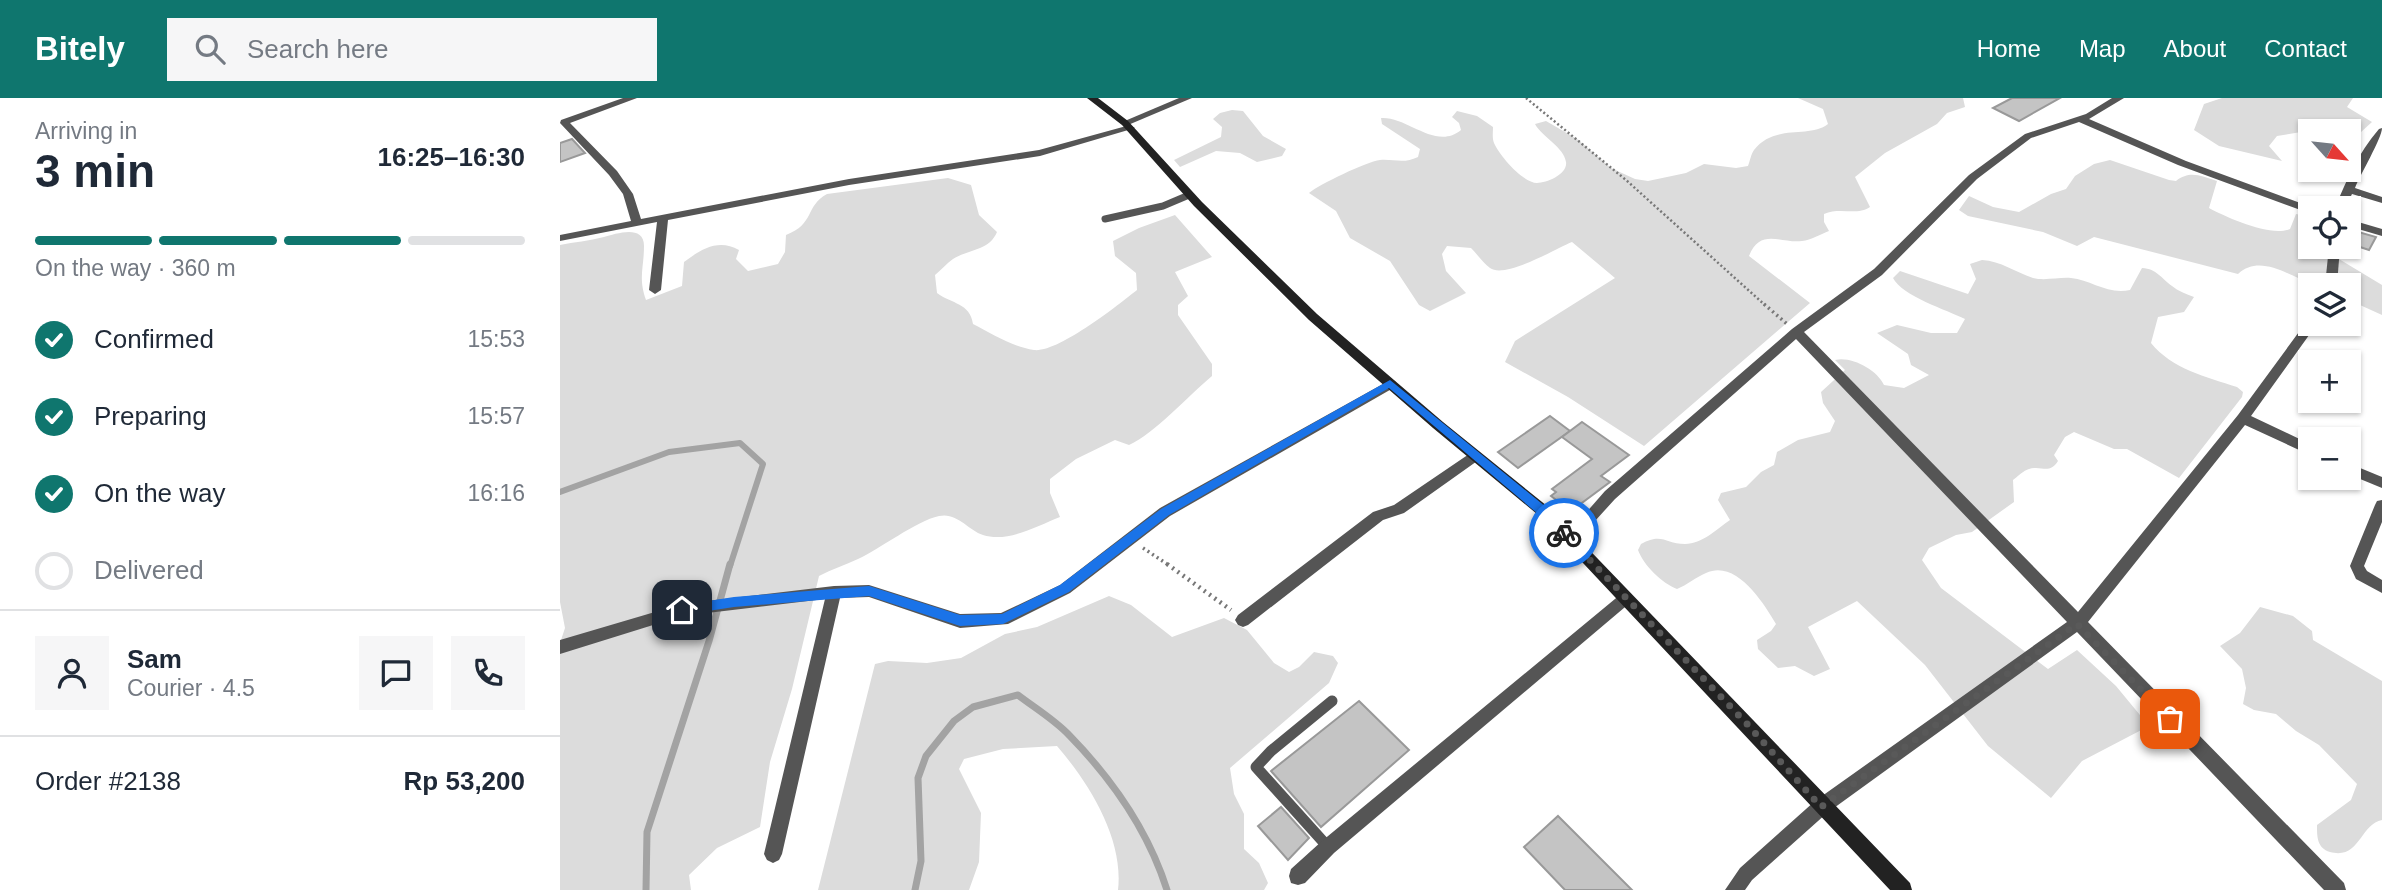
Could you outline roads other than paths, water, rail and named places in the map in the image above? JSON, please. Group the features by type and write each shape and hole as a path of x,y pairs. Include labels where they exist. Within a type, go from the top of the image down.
{"main road":[{"path":"1091,98 1128,126 1189,195 1313,317 1542,510 1748,725 1821,807 1903,890"}],"street":[{"path":"632,98 562,121 614,173 628,194 637,223"},
{"path":"560,237 849,182 1040,153 1128,126 1187,98"},
{"path":"1570,539 1610,495 1796,332 1878,272 1973,177 2015,144 2042,131 2080,119 2119,98"},
{"path":"2080,119 2182,163 2298,205"},
{"path":"2344,196 2368,148 2382,131"},
{"path":"2347,189 2382,200"},
{"path":"655,290 663,218"},
{"path":"2361,226 2382,233"},
{"path":"1796,332 2337,890"},
{"path":"1734,890 1746,874 1821,807 2077,624 2243,418 2302,336"},
{"path":"560,647 682,610 834,592 869,591 960,621 1003,619 1065,589 1165,512 1390,383"},
{"path":"2243,418 2298,444"},
{"path":"1243,620 1378,516 1399,509 1475,455"},
{"path":"2361,474 2382,483"},
{"path":"2382,505 2357,565 2361,575 2382,587"},
{"path":"773,855 834,592"},
{"path":"1298,876 1328,847 1626,598"}],"lane":[{"path":"1105,219 1163,206 1189,195"},
{"path":"1328,847 1256,767 1271,751 1332,701"}],"waterway":[{"path":"560,492 669,452 740,443 763,464 730,566"},
{"path":"646,890 647,832 709,641 730,564"},
{"path":"915,890 921,861 918,778 926,756 954,721 973,707 1018,695 1063,730 1114,788 1150,847 1167,890"}]}
